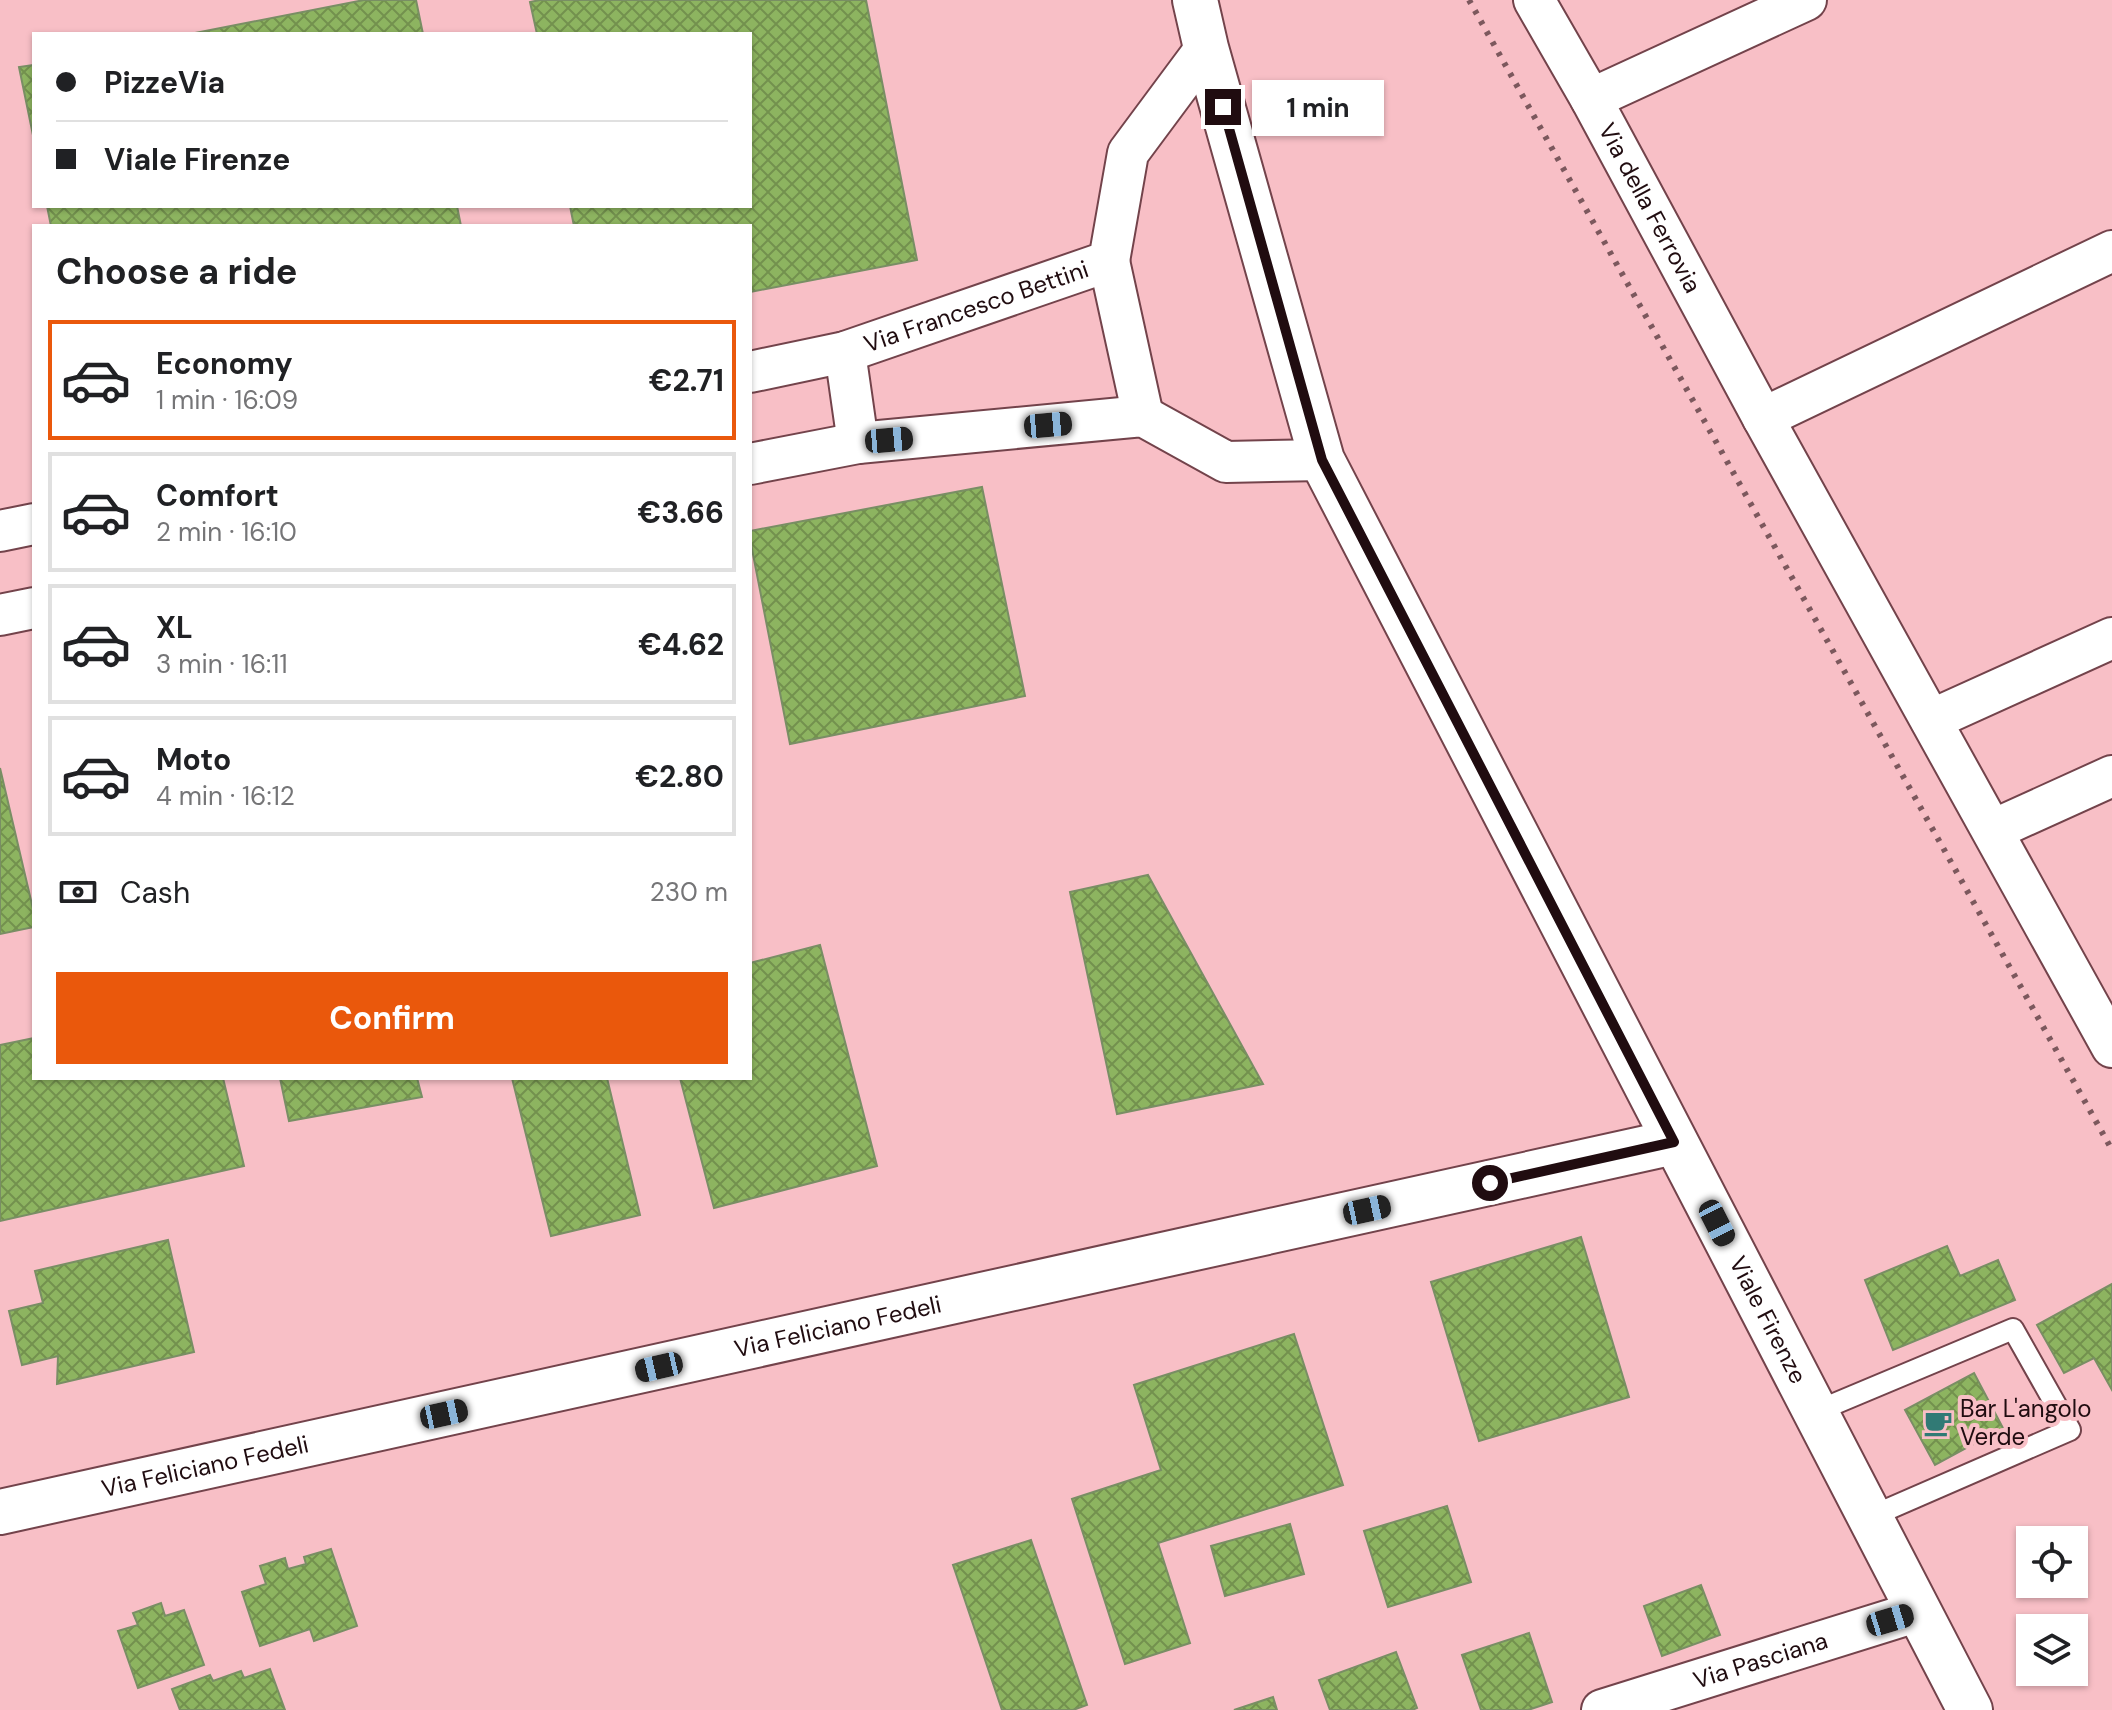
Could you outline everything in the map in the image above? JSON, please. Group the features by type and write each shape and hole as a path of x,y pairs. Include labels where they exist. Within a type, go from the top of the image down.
{"main road":[{"name":"Viale Firenze","path":"1195,0 1322,460 1970,1710"},
{"name":"Via Feliciano Fedeli","path":"0,1512 1674,1142"}],"street":[{"name":"Via della Ferrovia","path":"1534,0 2112,1047"},
{"path":"1591,99 1806,0"},
{"name":"Via Francesco Bettini","path":"1143,416 1109,261 1128,153 1206,48"},
{"path":"1763,418 2112,251"},
{"name":"Via Francesco Bettini","path":"752,372 845,352 1109,261"},
{"name":"Via Francesco Bettini","path":"845,352 858,443"},
{"path":"752,464 858,443 1143,416 1226,462 1322,460"},
{"path":"0,531 32,524"},
{"path":"0,615 32,608"},
{"path":"1931,720 2112,638"},
{"path":"1993,830 2112,776"},
{"name":"Via Pasciana","path":"1602,1710 1919,1611"}],"lane":[{"path":"1815,1412 2013,1329 2070,1430 1870,1517"}],"building":[{"path":"364,0 416,0 423,32 200,32"},
{"path":"866,0 917,260 752,292 752,224 574,224 570,208 752,208 752,32 537,32 530,2"},
{"path":"32,65 32,130 19,67"},
{"path":"47,208 457,208 461,224 51,224"},
{"path":"982,487 1025,696 790,744 752,549 752,531"},
{"path":"0,768 32,904 32,927 0,934"},
{"path":"1148,875 1263,1084 1117,1114 1070,892"},
{"path":"820,945 877,1166 714,1208 681,1080 752,1080 752,962"},
{"path":"32,1038 32,1080 223,1080 244,1166 0,1221 0,1045"},
{"path":"280,1080 418,1080 422,1097 289,1121"},
{"path":"512,1080 607,1080 640,1215 551,1236"},
{"path":"1581,1237 1629,1397 1479,1441 1431,1282"},
{"path":"168,1240 194,1352 57,1384 58,1356 22,1365 9,1311 43,1303 35,1271"},
{"path":"1947,1246 1960,1276 1998,1260 2015,1300 1893,1350 1865,1280"},
{"path":"2112,1284 2112,1390 2094,1358 2064,1373 2037,1325"},
{"path":"1294,1334 1343,1485 1158,1543 1190,1643 1125,1664 1072,1499 1161,1470 1134,1385"},
{"path":"1974,1373 2003,1428 1935,1465 1905,1410"},
{"path":"1447,1506 1471,1582 1388,1607 1364,1531"},
{"path":"1290,1524 1304,1574 1225,1596 1211,1546"},
{"path":"1031,1540 1087,1705 1073,1710 1002,1710 953,1565"},
{"path":"331,1549 357,1626 314,1641 310,1629 260,1646 242,1592 266,1584 260,1566 285,1558 288,1569 306,1564 304,1557"},
{"path":"1701,1585 1720,1635 1662,1656 1644,1606"},
{"path":"161,1603 165,1616 184,1610 204,1665 138,1688 118,1631 138,1625 133,1613"},
{"path":"1529,1633 1552,1702 1528,1710 1481,1710 1462,1655"},
{"path":"1396,1652 1417,1708 1330,1710 1319,1680"},
{"path":"270,1669 285,1710 180,1710 172,1689 210,1675 213,1681 241,1671 244,1678"},
{"path":"1273,1697 1277,1710 1234,1710"}],"railway":[{"path":"1469,0 2112,1150"}],"place":[{"name":"Bar L'angolo Verde","path":"1938,1423"}],"route":[{"path":"1223,107 1322,460 1674,1142 1490,1183"}]}
